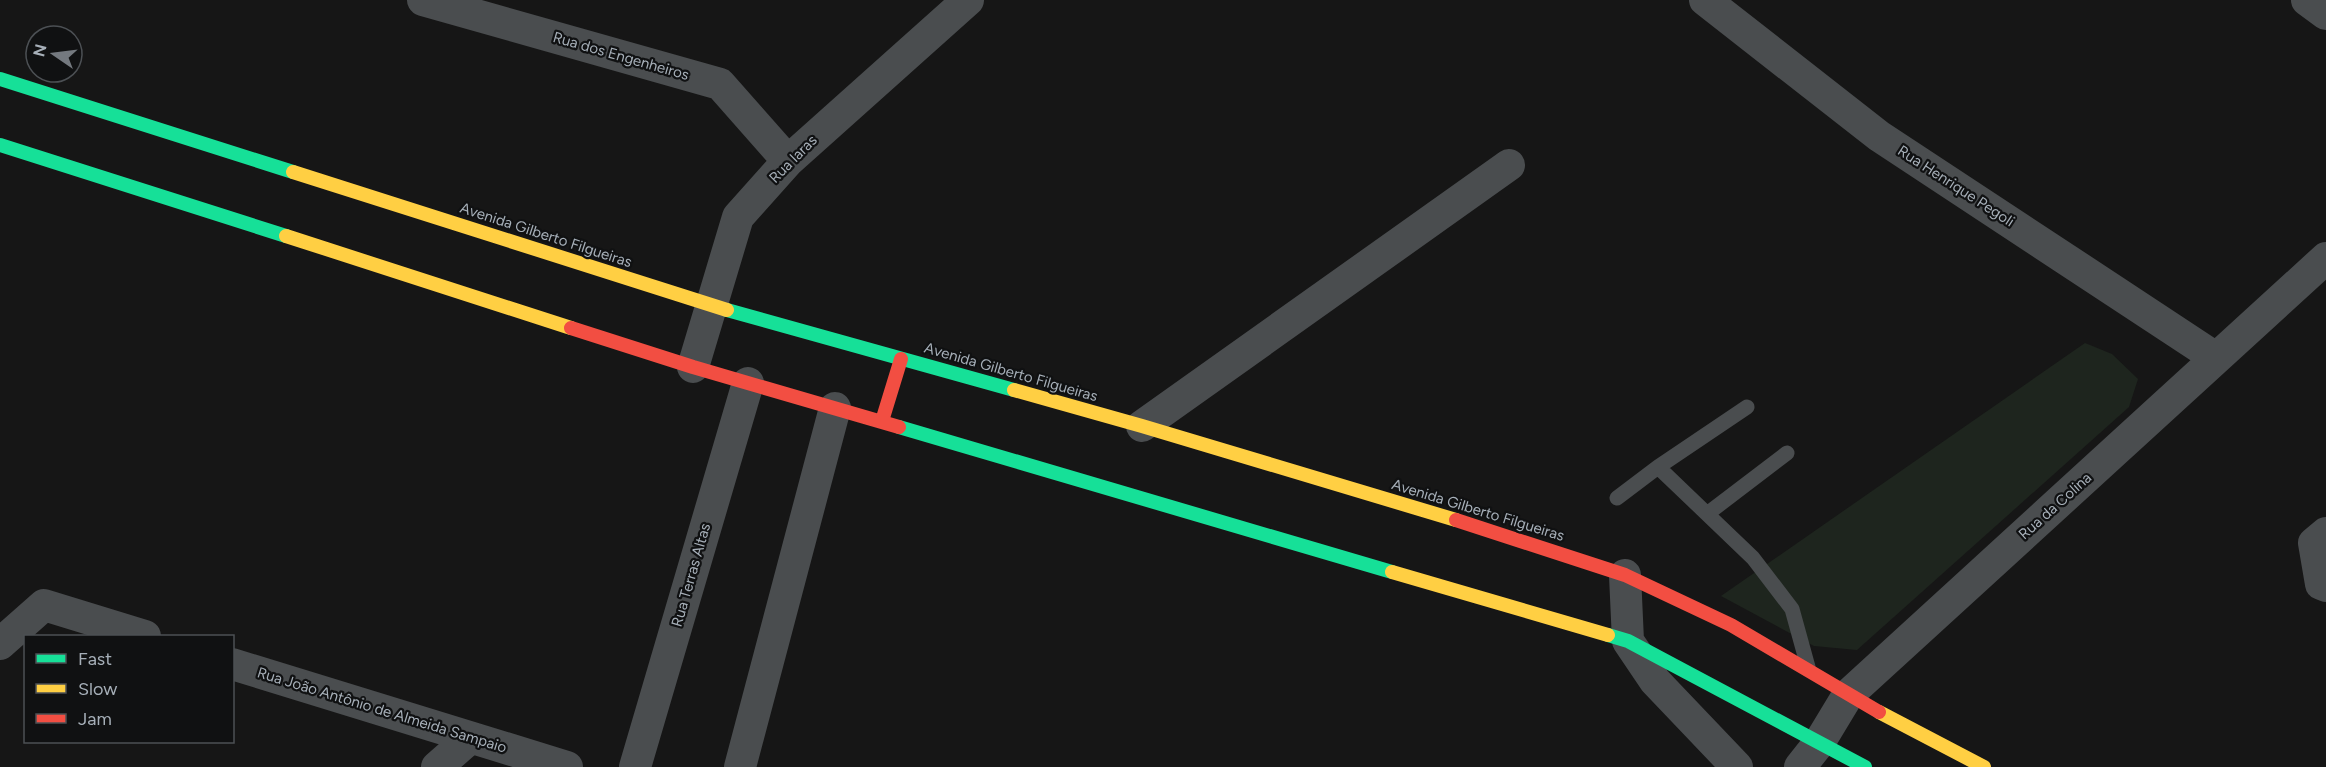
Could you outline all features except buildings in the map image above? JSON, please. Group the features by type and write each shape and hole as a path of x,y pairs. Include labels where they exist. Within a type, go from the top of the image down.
{"main road":[{"name":"Avenida Gilberto Filgueiras","path":"0,79 713,306 1142,426 1496,532 1625,575 1731,625 1848,696 1984,767"},
{"path":"0,145 693,367 1628,641 1865,767"},
{"path":"882,422 900,359"}],"street":[{"name":"Rua dos Engenheiros","path":"423,0 720,84 788,161"},
{"name":"Rua Iaras","path":"693,367 738,217 788,161 968,0"},
{"name":"Rua Henrique Pegoli","path":"1705,0 1879,136 2216,358"},
{"path":"2307,0 2326,14"},
{"path":"1142,426 1509,165"},
{"name":"Rua da Colina","path":"1800,767 1819,743 1848,696 2326,258"},
{"name":"Rua Terras Altas","path":"635,767 748,383"},
{"path":"740,767 835,408"},
{"path":"2326,533 2314,543 2321,584 2326,586"},
{"path":"1625,575 1628,641 1655,681 1737,767"},
{"path":"0,644 44,605 142,635"},
{"name":"Rua João Antônio de Almeida Sampaio","path":"234,665 567,767"},
{"path":"437,767 470,738"}],"lane":[{"path":"1617,498 1658,467 1747,407"},
{"path":"1707,514 1787,453"},
{"path":"1658,467 1753,558 1792,609 1808,670"}],"shaded area":[{"path":"2085,343 2112,354 2138,379 2129,407 1857,650 1814,646 1721,596"}],"traffic: fast":[{"path":"0,79 293,172"},
{"path":"0,145 286,236"},
{"path":"727,310 1014,390"},
{"path":"899,427 1392,572"},
{"path":"1608,635 1628,641 1865,767"}],"traffic: slow":[{"path":"293,172 727,310"},
{"path":"286,236 571,328"},
{"path":"1014,390 1456,520"},
{"path":"1392,572 1608,635"},
{"path":"1879,712 1984,767"}],"traffic: jam":[{"path":"571,328 693,367 899,427"},
{"path":"882,421 901,359"},
{"path":"1456,520 1625,575 1731,625 1879,712"}]}
